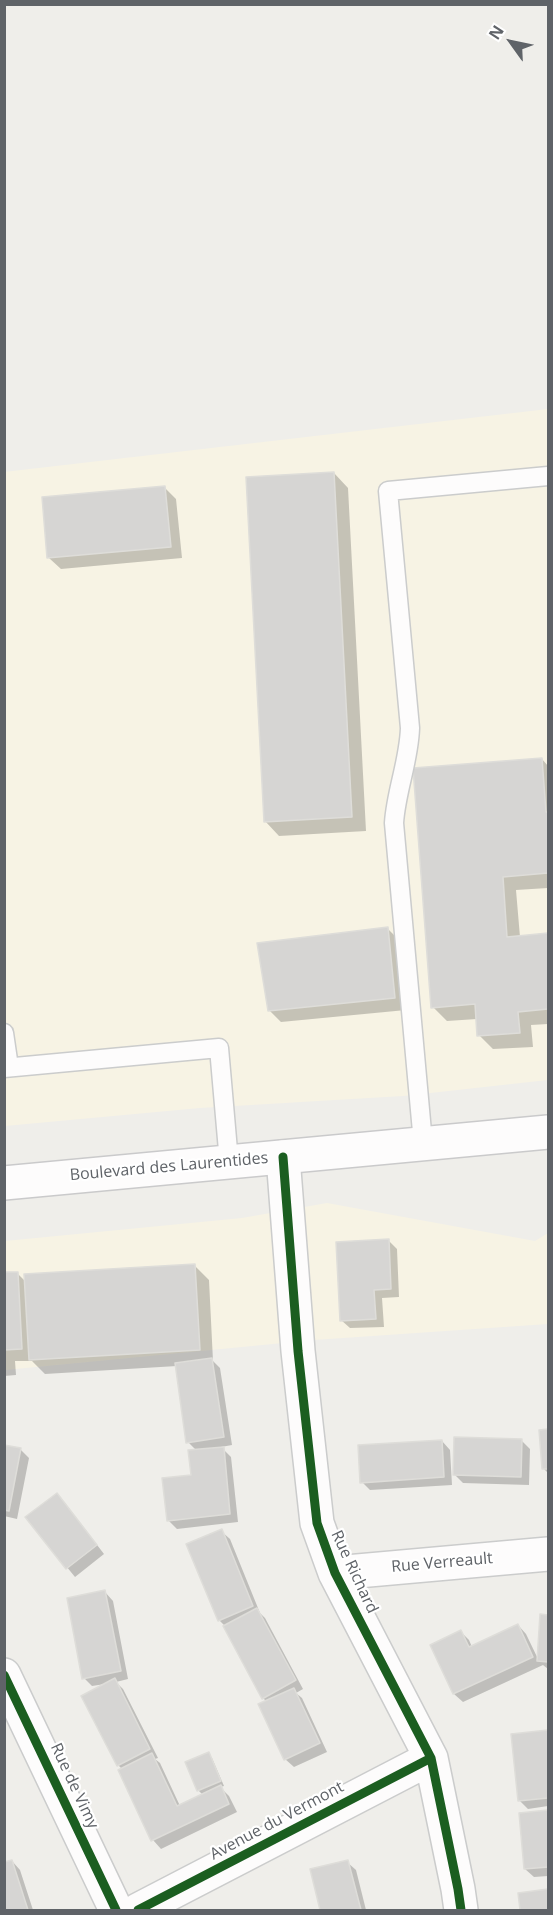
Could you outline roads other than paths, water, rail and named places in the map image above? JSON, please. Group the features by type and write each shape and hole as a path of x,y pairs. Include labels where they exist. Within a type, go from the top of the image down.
{"street":[{"name":"Boulevard des Laurentides","path":"4,1183 549,1132"},
{"name":"Rue Richard","path":"283,1157 298,1352 315,1510 320,1536 335,1573 430,1758 458,1889 460,1911"},
{"name":"Rue Verreault","path":"335,1573 549,1554"},
{"name":"Rue de Vimy","path":"4,1675 116,1911"},
{"name":"Avenue du Vermont","path":"138,1911 430,1758"}],"lane":[{"path":"423,1143 394,823 395,806 409,744 410,728 388,491 549,476"},
{"path":"4,1033 7,1067 219,1048 229,1162"}]}
